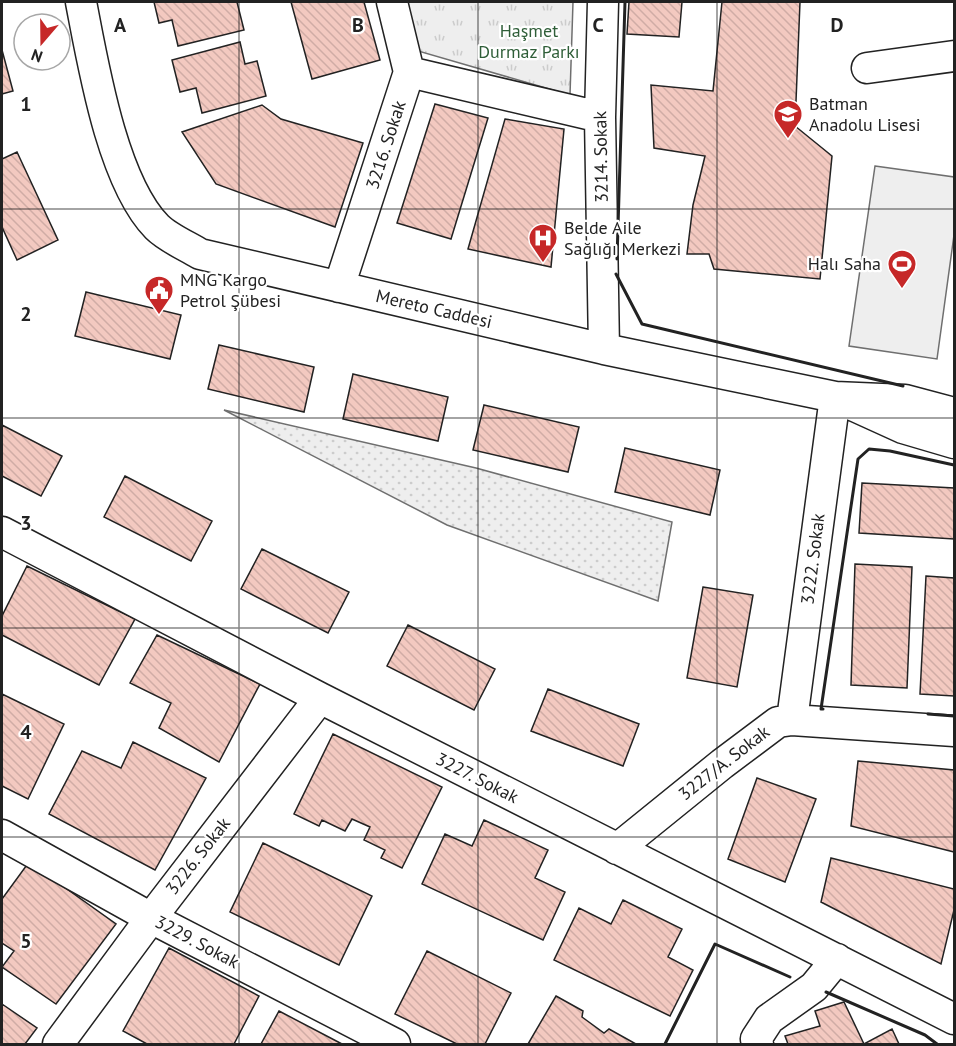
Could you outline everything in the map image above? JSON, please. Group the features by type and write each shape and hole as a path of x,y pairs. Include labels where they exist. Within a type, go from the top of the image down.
{"street":[{"name":"Mereto Caddesi","path":"81,2 98,89 128,180 144,210 158,228 200,254 604,350 834,397 905,400 954,413"},
{"path":"392,2 409,72 600,117"},
{"name":"3214. Sokak","path":"603,2 600,117 604,350"},
{"path":"867,68 954,56"},
{"name":"3216. Sokak","path":"339,287 409,72"},
{"path":"834,397 903,428 954,443"},
{"name":"3222. Sokak","path":"792,720 834,397"},
{"name":"3227. Sokak","path":"2,532 320,699 954,1019"},
{"name":"3226. Sokak","path":"58,1044 151,918 320,699"},
{"name":"3227/A. Sokak","path":"617,849 778,722 792,720 954,731"},
{"name":"3229. Sokak","path":"2,835 151,918 395,1044"},
{"path":"759,1044 756,1039 769,1019 814,987 837,959"}],"green space":[{"name":"Haşmet Durmaz Parkı","path":"404,2 573,2 570,95 418,51"},
{"name":"Halı Saha","path":"875,166 954,177 954,235 937,359 849,346"},
{"path":"224,410 476,468 672,522 658,601 447,525"}],"building":[{"path":"154,2 237,2 244,30 178,46 172,20 159,23"},
{"path":"291,2 364,2 380,60 312,79"},
{"path":"629,2 682,2 679,37 627,34"},
{"path":"722,2 800,2 795,126 832,156 820,279 714,269 709,254 687,254 693,205 705,156 654,148 651,85 713,91"},
{"path":"240,42 245,64 257,61 266,96 202,113 196,88 180,92 172,60"},
{"path":"2,50 13,91 2,94"},
{"path":"435,104 488,118 451,239 397,223"},
{"path":"262,105 281,119 363,143 335,227 216,184 182,132"},
{"path":"505,119 564,129 551,267 468,249"},
{"path":"17,152 58,240 17,260 2,227 2,159"},
{"path":"86,292 181,315 170,359 75,336"},
{"path":"219,345 314,367 304,412 208,389"},
{"path":"353,374 448,397 438,441 343,419"},
{"path":"484,405 579,427 568,472 473,450"},
{"path":"2,425 62,456 41,496 2,476"},
{"path":"625,448 720,470 710,515 615,492"},
{"path":"125,476 212,521 191,561 104,517"},
{"path":"862,483 954,488 954,539 859,533"},
{"path":"262,549 349,592 328,633 241,589"},
{"path":"855,564 912,567 907,688 851,685"},
{"path":"27,566 135,619 99,685 2,635 2,616"},
{"path":"926,576 954,578 954,696 920,694"},
{"path":"703,587 753,595 737,687 687,678"},
{"path":"408,625 495,669 474,710 387,666"},
{"path":"157,635 260,684 219,762 159,728 171,703 130,683"},
{"path":"548,689 639,724 623,766 531,731"},
{"path":"2,694 64,724 28,799 2,786"},
{"path":"333,734 442,787 402,868 381,858 385,850 364,840 370,827 352,819 345,831 322,820 319,826 294,814"},
{"path":"133,742 206,778 155,870 49,814 82,751 121,768"},
{"path":"858,761 954,770 954,852 851,826"},
{"path":"757,778 816,799 785,882 728,859"},
{"path":"484,820 548,850 535,878 565,892 543,940 422,884 445,834 472,846"},
{"path":"263,843 372,896 339,965 230,912"},
{"path":"831,858 954,889 954,910 941,964 821,902"},
{"path":"29,862 116,924 56,1004 2,967 14,951 2,943 2,899"},
{"path":"623,900 682,929 668,957 693,970 670,1016 554,960 579,908 611,924"},
{"path":"169,948 259,996 234,1044 147,1044 123,1031"},
{"path":"427,951 511,993 485,1044 457,1044 395,1014"},
{"path":"556,996 583,1011 582,1017 604,1033 609,1029 636,1044 528,1044"},
{"path":"844,1002 864,1044 788,1044 785,1036 820,1026 815,1011"},
{"path":"2,1004 37,1028 25,1044 2,1044"},
{"path":"279,1011 342,1044 261,1044"},
{"path":"892,1029 899,1044 864,1044"}],"wall":[{"path":"617,259 625,2"},
{"path":"616,274 642,324 903,386"},
{"path":"823,709 821,709 858,459 869,449 890,451 954,465"},
{"path":"928,714 954,716"},
{"path":"665,1044 715,944 790,977"},
{"path":"826,992 925,1035 937,1044"}],"place":[{"name":"Batman Anadolu Lisesi","path":"788,140"},
{"name":"Belde Aile Sağlığı Merkezi","path":"543,264"},
{"name":"Halı Saha","path":"902,290"},
{"name":"MNG Kargo Petrol Şübesi","path":"159,316"}]}
